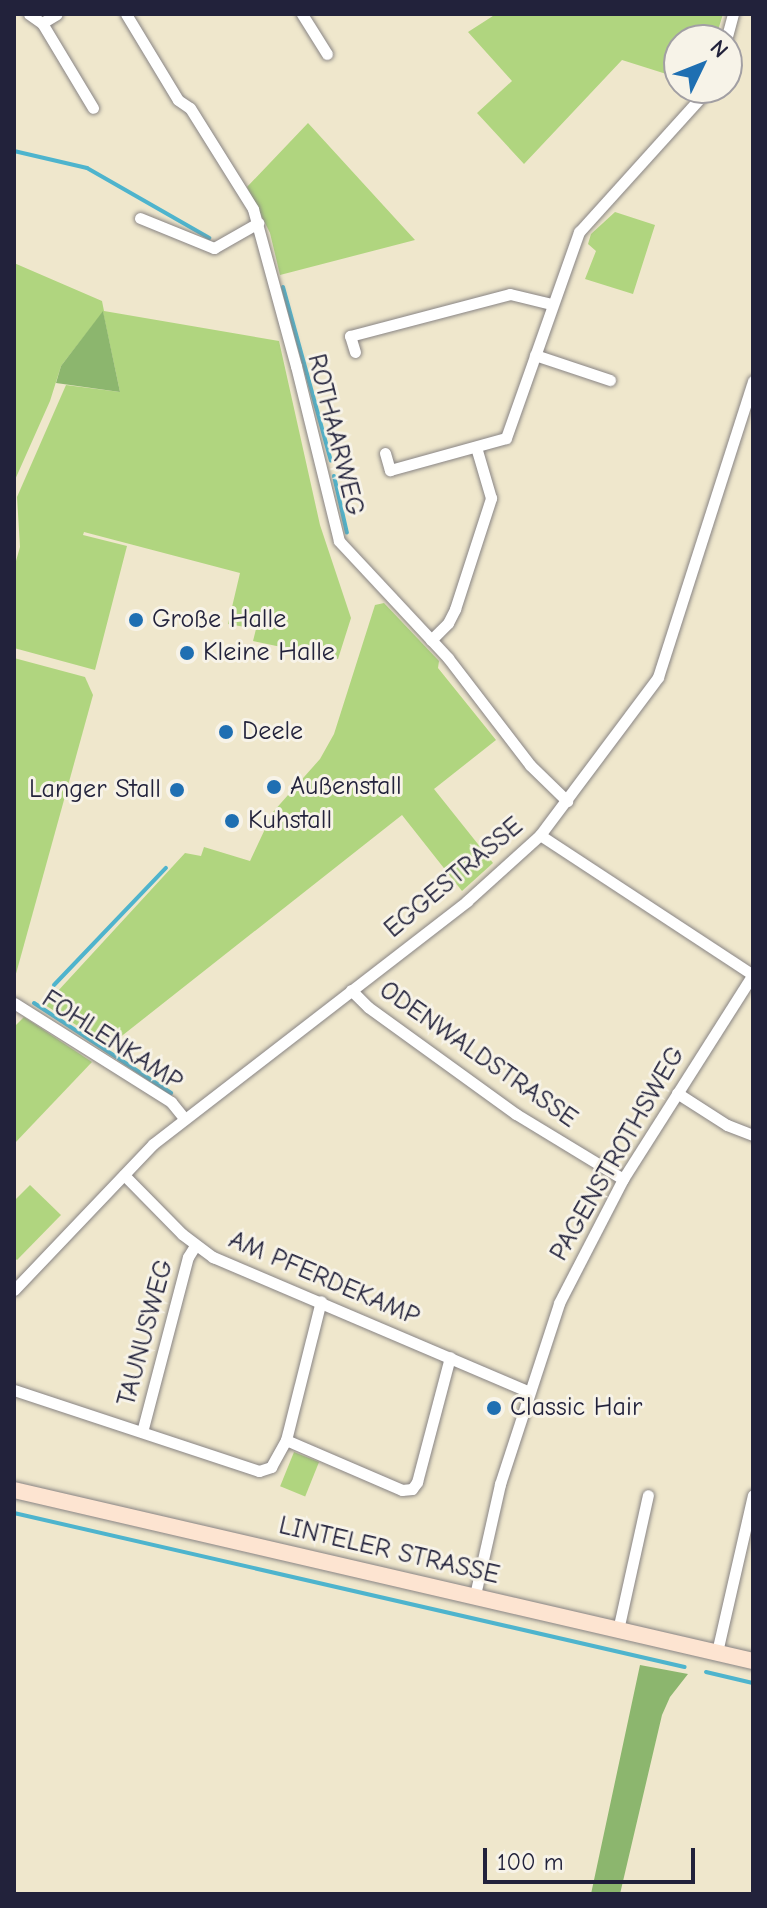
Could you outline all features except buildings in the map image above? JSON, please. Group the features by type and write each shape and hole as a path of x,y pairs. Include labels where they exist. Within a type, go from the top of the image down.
{"street":[{"path":"29,14 42,23 93,108"},
{"path":"42,23 57,14"},
{"name":"ROTHAARWEG","path":"126,14 178,100 190,108 258,223 339,541 431,640 530,765 567,801"},
{"path":"302,14 327,54"},
{"path":"385,453 390,470 506,438 579,232 695,104"},
{"path":"140,218 214,248 258,223"},
{"path":"355,352 350,336 510,294 551,304"},
{"path":"535,355 610,380"},
{"name":"EGGESTRASSE","path":"14,1290 124,1175 184,1118 467,901 540,835 658,677 753,381"},
{"path":"431,640 448,623 455,609 491,498 476,447"},
{"path":"540,835 753,975"},
{"name":"PAGENSTROTHSWEG","path":"475,1595 500,1484 559,1303 623,1179 753,975"},
{"name":"ODENWALDSTRASSE","path":"351,990 368,1007 516,1114 623,1179"},
{"name":"FOHLENKAMP","path":"14,1003 171,1102 184,1118"},
{"path":"677,1093 727,1125 753,1135"},
{"name":"AM PFERDEKAMP","path":"124,1175 195,1246 213,1257 529,1392"},
{"name":"TAUNUSWEG","path":"142,1432 188,1257 195,1246"},
{"path":"14,1390 259,1471 271,1467 286,1440 321,1301"},
{"path":"286,1440 402,1490 412,1489 417,1482 450,1357"},
{"name":"LINTELER STRASSE","path":"14,1490 753,1661"},
{"path":"618,1630 648,1495"},
{"path":"717,1652 753,1495"}],"green space":[{"path":"496,14 723,14 720,24 663,24 663,73 622,60 524,164 477,113 512,81 468,32"},
{"path":"308,123 415,240 280,275 270,233 247,187"},
{"path":"615,212 655,225 633,294 585,279 596,251 588,244 591,234"},
{"path":"14,263 102,301 104,311 279,341 320,525 351,618 338,659 253,641 256,629 228,624 240,573 84,532 83,535 127,546 95,670 14,648 14,568 20,547 17,497 66,385 120,392 103,312 61,366 50,401 14,482"},
{"path":"103,311 120,392 56,383 61,366"},
{"path":"384,603 439,661 438,668 496,740 434,789 493,863 462,891 402,815 109,1046 45,1005 185,853 201,856 204,847 250,861 273,812 320,759 334,734 375,605"},
{"path":"14,658 85,677 93,695 14,981"},
{"path":"24,1017 92,1062 14,1144 14,1027"},
{"path":"30,1185 61,1215 17,1260 14,1258 14,1201"},
{"path":"294,1452 319,1462 305,1496 280,1486"},
{"path":"640,1665 688,1674 670,1697 662,1715 620,1894 591,1894"}],"waterway":[{"path":"14,151 87,168 209,238"},
{"path":"283,287 331,461"},
{"path":"334,476 347,533"},
{"path":"54,985 166,868"},
{"path":"34,1003 171,1093"},
{"path":"14,1513 685,1667"},
{"path":"706,1672 753,1683"}],"place":[{"name":"Große Halle","path":"136,620"},
{"name":"Kleine Halle","path":"187,653"},
{"name":"Deele","path":"226,732"},
{"name":"Außenstall","path":"274,787"},
{"name":"Langer Stall","path":"177,790"},
{"name":"Kuhstall","path":"232,821"},
{"name":"Classic Hair","path":"494,1408"}]}
